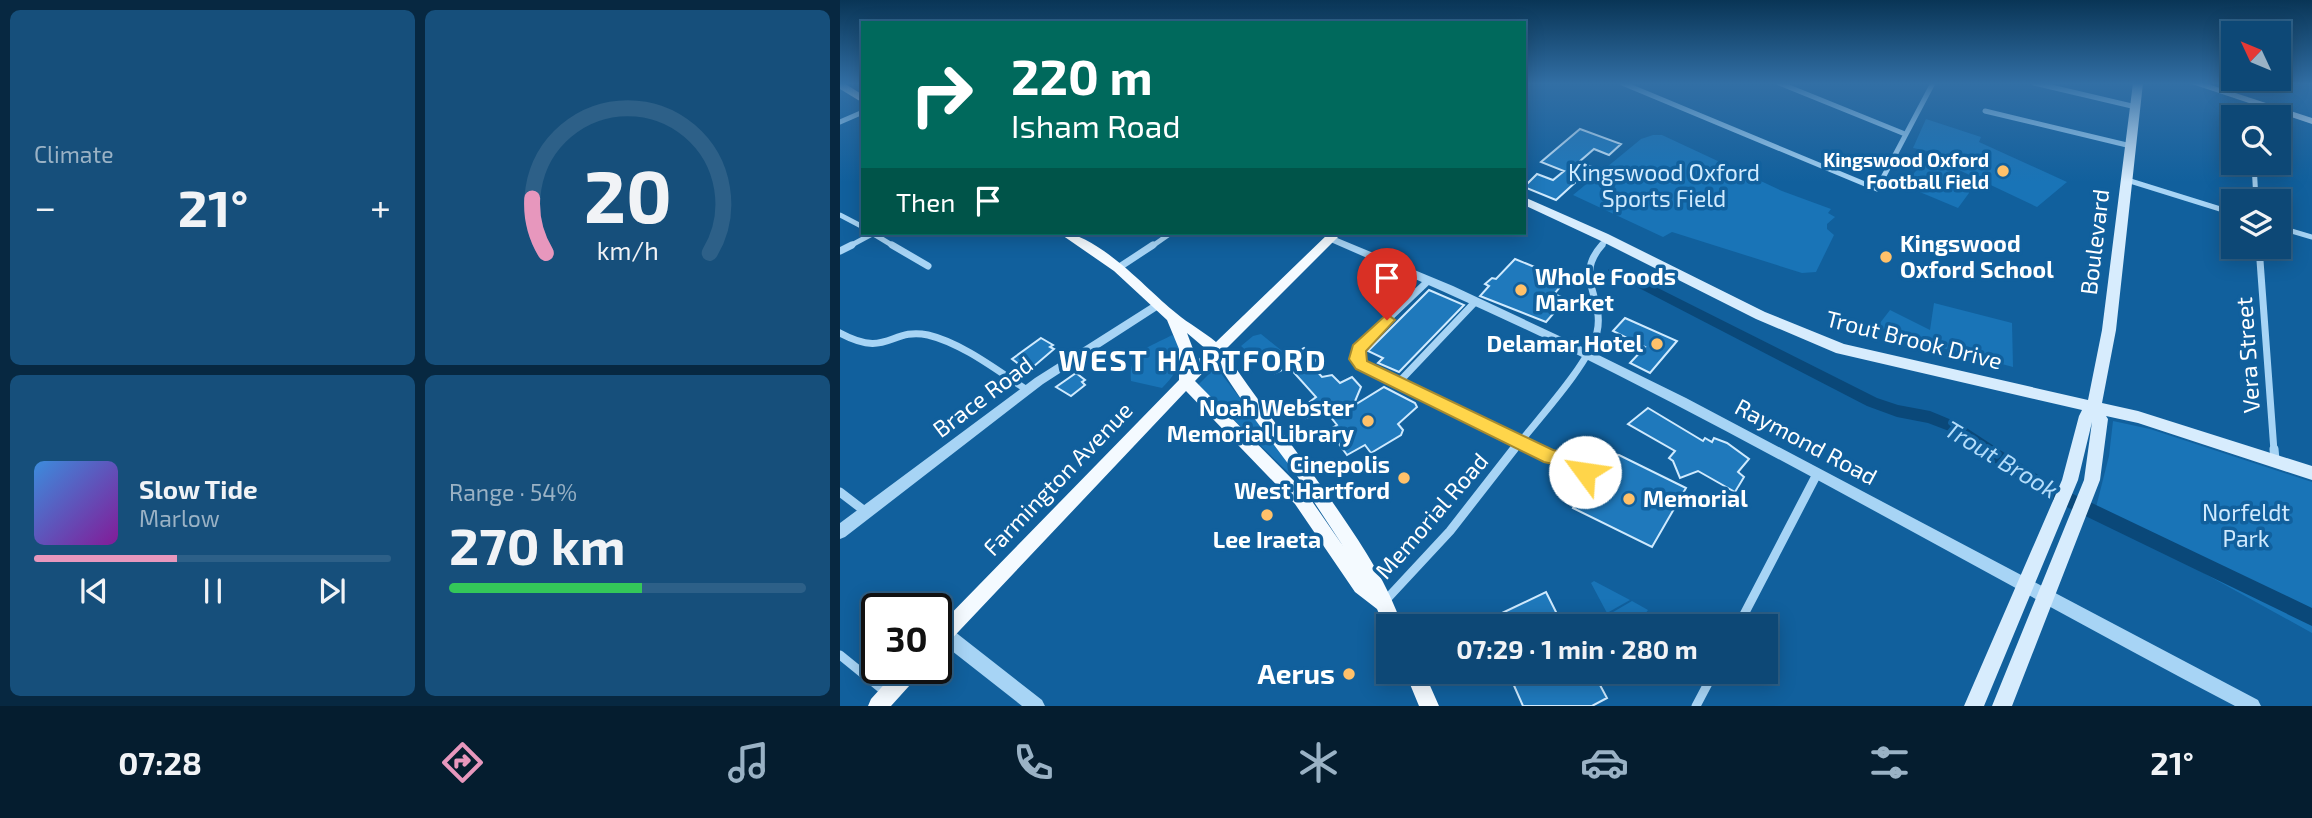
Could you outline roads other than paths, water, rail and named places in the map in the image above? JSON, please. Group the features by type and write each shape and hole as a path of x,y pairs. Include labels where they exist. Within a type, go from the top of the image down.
{"main road":[{"name":"Boulevard","path":"1974,706 2057,512 2071,475 2086,416 2094,406 2109,330 2135,116"},
{"name":"Trout Brook Drive","path":"1526,202 1797,332 1841,349 2179,428 2312,473"},
{"path":"1068,235 1118,268 1172,318 1200,351 1216,351 1256,410 1301,468 1372,575 1387,614"},
{"name":"Farmington Avenue","path":"952,625 1186,381 1333,235"},
{"path":"1172,318 1184,338 1189,354 1186,381 1301,499 1361,586 1382,603"},
{"name":"Boulevard","path":"2002,706 2091,485 2100,419 2094,406"},
{"path":"2071,475 2091,485"},
{"path":"883,700 898,684"},
{"path":"1419,684 1429,706"}],"street":[{"path":"1701,116 1877,189 1915,116"},
{"path":"1860,116 1905,134"},
{"path":"2006,116 2131,146"},
{"path":"2127,180 2221,209"},
{"path":"840,215 861,227"},
{"path":"2291,231 2312,237"},
{"path":"840,251 869,235"},
{"path":"876,235 928,265"},
{"path":"1118,268 1168,235"},
{"name":"Raymond Road","path":"1333,235 1589,353 2244,704"},
{"name":"Memorial Road","path":"1382,603 1450,531 1589,353 1599,323 1588,287 1588,267 1594,254 1608,239"},
{"name":"Vera Street","path":"2260,259 2275,460"},
{"path":"1428,281 1357,352 1361,365 1550,456"},
{"path":"1398,383 1475,302"},
{"name":"Brace Road","path":"840,532 1027,390 1158,304"},
{"path":"840,333 859,345 872,347 909,336 928,335 1027,390"},
{"path":"1744,614 1816,474"},
{"path":"840,492 867,512"},
{"path":"952,647 1035,706"},
{"path":"840,655 883,700"},
{"path":"1696,706 1708,684"}],"waterway":[{"name":"Trout Brook","path":"1614,270 1872,402 1897,411 1930,417 1954,427 2046,489 2312,617"}],"place":[{"name":"Kingswood Oxford Football Field","path":"2003,171"},
{"name":"Kingswood Oxford School","path":"1886,257"},
{"name":"Whole Foods Market","path":"1521,290"},
{"name":"Delamar Hotel","path":"1657,344"},
{"name":"Noah Webster Memorial Library","path":"1368,421"},
{"name":"Cinepolis West Hartford","path":"1404,478"},
{"name":"Memorial","path":"1629,499"},
{"name":"Lee Iraeta","path":"1267,515"},
{"name":"Aerus","path":"1349,674"}],"district":[{"name":"WEST HARTFORD","path":"1193,361"}],"park label":[{"name":"Kingswood Oxford Sports Field","path":"1664,186"},
{"name":"Norfeldt Park","path":"2246,526"}]}
